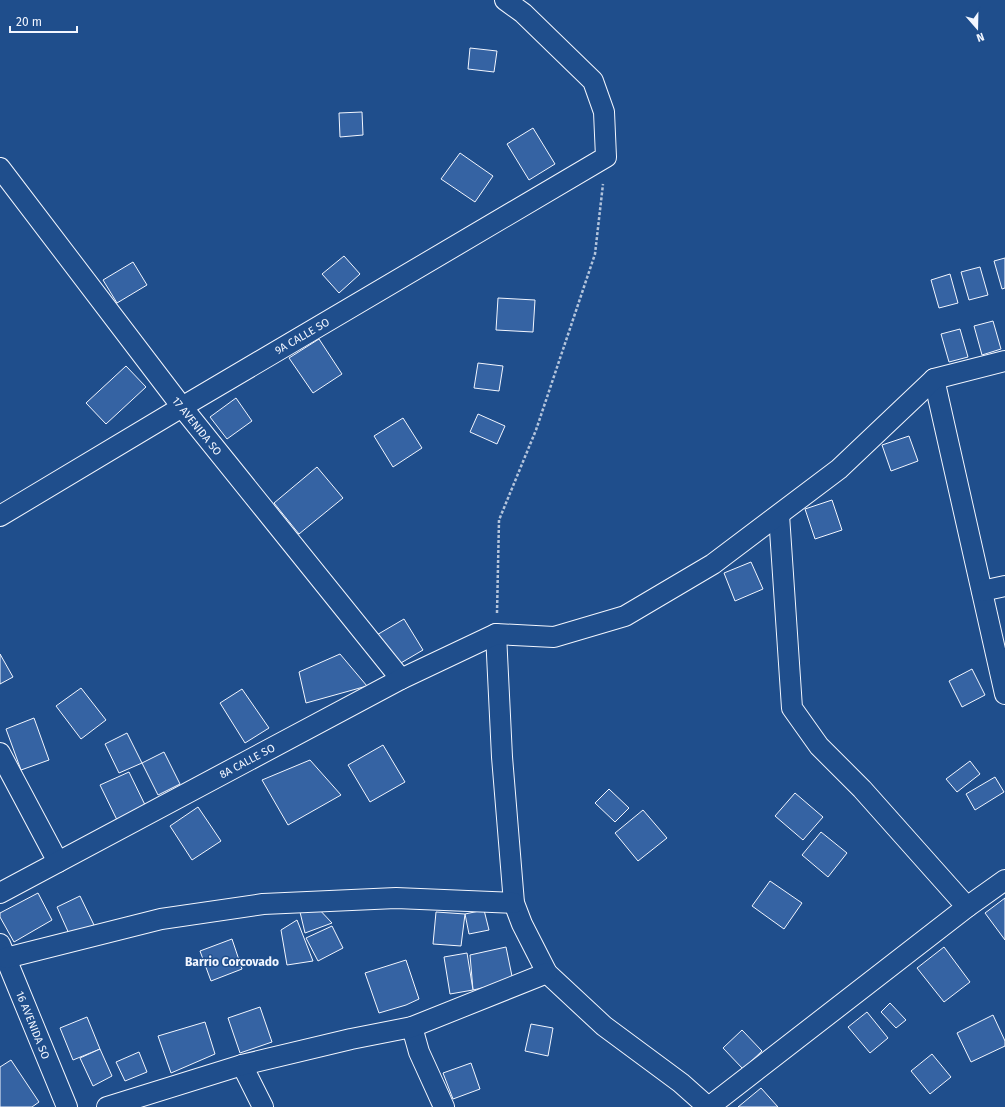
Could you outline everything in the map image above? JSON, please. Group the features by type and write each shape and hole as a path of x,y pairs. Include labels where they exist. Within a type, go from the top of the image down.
{"street":[{"path":"505,0 522,13 593,81 604,112 606,157"},
{"name":"9A CALLE SO","path":"0,516 606,157"},
{"name":"17 AVENIDA SO","path":"0,168 182,407 401,679"},
{"path":"1005,361 934,379 839,469 713,564 625,616 554,637 496,634 502,757 514,903 522,924 547,973 604,1026 681,1082 709,1107 967,906 1005,880"},
{"path":"934,379 1005,694"},
{"path":"779,514 792,708 819,746 862,789 967,906"},
{"path":"982,591 1005,586"},
{"name":"8A CALLE SO","path":"0,892 401,679 496,634"},
{"path":"0,753 58,862"},
{"path":"3,951 161,919 263,904 396,898 514,903"},
{"name":"16 AVENIDA SO","path":"3,951 67,1107"},
{"path":"107,1107 242,1065 351,1039 412,1027 547,973"},
{"path":"412,1027 419,1052 444,1107"},
{"path":"242,1065 263,1107"}],"path":[{"path":"496,634 499,520 536,430 595,254 606,157"}],"building":[{"path":"470,48 497,51 494,72 468,69"},
{"path":"362,112 363,135 340,137 339,113"},
{"path":"533,128 555,164 529,180 507,144"},
{"path":"460,153 493,176 475,202 441,179"},
{"path":"344,256 360,274 339,293 322,274"},
{"path":"1005,258 1005,288 1002,289 994,261"},
{"path":"133,262 147,285 117,303 103,280"},
{"path":"980,267 988,295 969,300 961,272"},
{"path":"950,274 958,303 939,308 931,280"},
{"path":"498,298 535,300 533,332 496,330"},
{"path":"993,321 1001,349 982,355 974,326"},
{"path":"960,329 968,357 949,362 941,334"},
{"path":"319,339 342,374 313,393 289,358"},
{"path":"478,363 503,366 499,391 474,388"},
{"path":"126,366 146,387 106,424 86,403"},
{"path":"236,398 252,421 227,439 210,417"},
{"path":"478,414 505,426 497,444 470,432"},
{"path":"403,418 422,448 393,467 374,436"},
{"path":"909,436 918,461 891,471 882,445"},
{"path":"317,467 343,498 299,534 274,503"},
{"path":"832,500 842,530 815,539 805,509"},
{"path":"751,562 763,589 735,601 724,573"},
{"path":"404,619 423,650 394,667 375,636"},
{"path":"0,654 13,677 0,684"},
{"path":"340,654 367,686 306,703 299,672"},
{"path":"972,669 985,695 962,707 949,681"},
{"path":"81,688 106,720 81,739 56,706"},
{"path":"242,689 269,728 245,743 220,703"},
{"path":"34,718 49,760 21,770 6,729"},
{"path":"127,733 142,763 119,773 105,744"},
{"path":"383,745 405,782 370,802 348,765"},
{"path":"164,752 180,784 158,795 142,763"},
{"path":"310,760 341,795 288,825 262,780"},
{"path":"970,761 980,774 957,792 946,779"},
{"path":"129,772 147,809 118,822 100,785"},
{"path":"995,777 1004,792 975,810 966,794"},
{"path":"609,789 629,808 615,822 595,803"},
{"path":"795,793 823,817 803,840 775,816"},
{"path":"198,807 221,841 192,860 170,826"},
{"path":"643,810 667,838 638,861 615,833"},
{"path":"821,832 847,853 828,877 802,855"},
{"path":"770,881 802,903 784,929 752,906"},
{"path":"38,893 52,920 14,942 0,917 0,913"},
{"path":"80,896 94,925 70,936 57,907"},
{"path":"1005,898 1005,940 985,913"},
{"path":"316,906 332,923 305,933 300,912"},
{"path":"484,910 489,930 469,934 465,914"},
{"path":"436,912 465,914 461,946 433,944"},
{"path":"297,920 313,961 287,965 281,930"},
{"path":"332,926 343,948 318,961 306,938"},
{"path":"232,939 242,969 211,981 200,951"},
{"path":"506,947 513,981 473,990 470,955"},
{"path":"944,947 970,982 944,1002 917,968"},
{"path":"467,953 473,990 450,994 444,957"},
{"path":"406,960 419,999 406,1005 379,1013 365,973"},
{"path":"890,1003 906,1020 896,1028 881,1012"},
{"path":"260,1007 272,1042 240,1053 228,1018"},
{"path":"867,1012 888,1038 870,1053 848,1027"},
{"path":"993,1015 1005,1041 1005,1046 971,1062 957,1033"},
{"path":"87,1017 100,1049 73,1060 60,1028"},
{"path":"205,1022 215,1054 171,1073 158,1036"},
{"path":"531,1024 553,1028 548,1056 525,1051"},
{"path":"742,1030 762,1051 743,1069 723,1048"},
{"path":"100,1049 112,1076 93,1086 80,1058"},
{"path":"139,1052 147,1072 125,1081 116,1062"},
{"path":"932,1054 951,1077 930,1094 911,1071"},
{"path":"11,1060 39,1102 32,1107 0,1107 0,1067"},
{"path":"471,1063 480,1089 453,1099 443,1073"},
{"path":"761,1088 778,1107 738,1107"}],"district":[{"name":"Barrio Corcovado","path":"232,962"}]}
